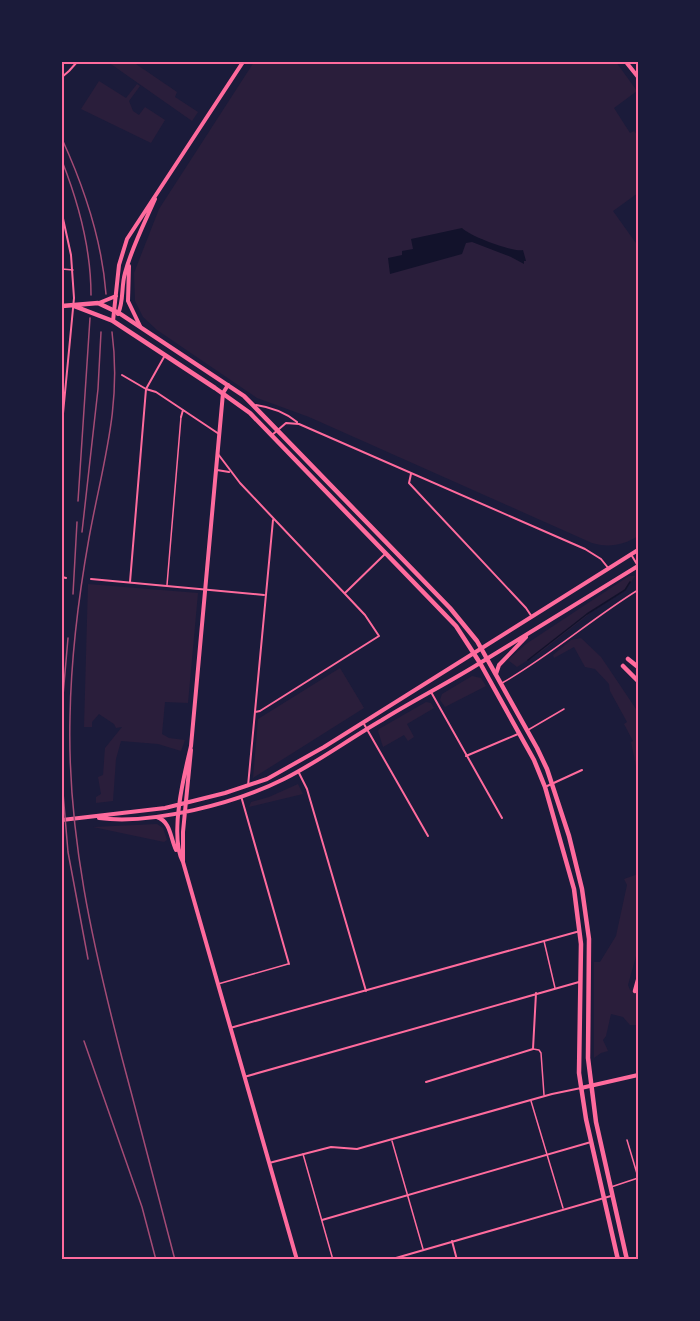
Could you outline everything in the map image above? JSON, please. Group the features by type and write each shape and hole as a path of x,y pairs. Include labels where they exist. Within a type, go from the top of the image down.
{"highway":[{"path":"62,306 98,303 117,312 228,385 254,405 470,630 543,760 580,878 587,924 588,1058 591,1086 598,1134 627,1260"},
{"path":"74,306 113,321 250,413 456,626 520,733 545,787 571,876 580,930 579,1073 591,1142 617,1259"},
{"path":"628,659 639,667"},
{"path":"623,666 639,681"},
{"path":"635,991 639,980"}],"main road":[{"path":"117,312 119,265 124,247 139,220 243,62"},
{"path":"626,62 639,77"},
{"path":"113,321 125,273 158,193"},
{"path":"129,262 128,301 140,326"},
{"path":"98,303 116,296"},
{"path":"178,853 179,812 182,784 191,746 223,393 228,385"},
{"path":"95,818 180,805 248,786 281,773 639,550"},
{"path":"62,820 156,816 241,796 268,786 298,771 487,659 639,566"},
{"path":"496,674 499,665 531,632"},
{"path":"183,862 191,746"},
{"path":"156,816 167,824 183,862 297,1260"},
{"path":"581,1088 639,1075"}],"street":[{"path":"62,77 77,62"},
{"path":"62,214 73,270 74,306 62,424"},
{"path":"130,582 146,389 165,355"},
{"path":"122,375 156,392 219,434"},
{"path":"254,405 264,406 291,417 299,424"},
{"path":"181,417 183,410"},
{"path":"281,413 284,417 283,424"},
{"path":"272,435 283,424 289,422 299,424 585,549 601,559 609,569"},
{"path":"218,452 231,474 365,615 380,636 313,679 255,712"},
{"path":"216,470 231,474"},
{"path":"411,474 409,483 532,617"},
{"path":"248,786 273,519"},
{"path":"344,594 386,553"},
{"path":"631,555 639,566"},
{"path":"62,577 66,578"},
{"path":"91,579 266,595"},
{"path":"431,692 502,818"},
{"path":"363,722 428,836"},
{"path":"466,756 520,733"},
{"path":"545,787 582,770"},
{"path":"298,771 314,811 366,991"},
{"path":"241,796 289,964"},
{"path":"230,1028 580,930"},
{"path":"244,1077 580,981"},
{"path":"426,1082 533,1049 536,993"},
{"path":"269,1163 331,1147 352,1150 544,1096 581,1088"},
{"path":"322,1220 591,1142"},
{"path":"389,1260 612,1196"},
{"path":"452,1241 457,1260"}],"lane":[{"path":"62,269 73,270"},
{"path":"167,586 181,417"},
{"path":"501,684 536,663 596,617 639,590"},
{"path":"527,730 564,709"},
{"path":"544,940 555,988"},
{"path":"217,985 289,964"},
{"path":"533,1049 541,1053 544,1096"},
{"path":"531,1100 563,1209"},
{"path":"391,1139 424,1250"},
{"path":"610,1188 639,1177 627,1140"},
{"path":"303,1154 333,1260"}],"shaded area":[{"path":"108,62 133,62 177,92 175,97 198,112 192,121"},
{"path":"254,62 616,62 637,91 614,108 630,133 634,131 638,136 638,193 613,211 638,246 638,536 616,545 592,543 309,417 257,398 157,330 143,317 135,301 134,273 159,209"},
{"path":"99,81 126,98 137,84 140,86 129,101 133,111 139,115 145,107 165,120 151,143 81,109"},
{"path":"462,228 491,243 510,249 523,250 526,261 524,264 472,242 466,243 462,254 390,274 388,258 402,255 402,251 413,249 411,239"},
{"path":"629,576 635,576 625,591 593,611 542,651 517,667 508,660 526,644"},
{"path":"88,584 198,593 188,703 165,702 162,734 169,738 185,740 181,751 158,744 121,741 116,759 113,801 96,803 96,797 101,794 98,777 103,775 105,748 122,727 116,728 114,724 99,714 92,722 92,727 84,727"},
{"path":"581,638 601,657 638,712 638,776 631,742 633,741 624,724 627,722 610,691 609,684 595,669 585,667 574,647 554,658 553,655 571,640"},
{"path":"340,668 364,708 253,778 258,719"},
{"path":"472,676 481,678 486,686 445,707 440,700 442,694"},
{"path":"426,702 431,703 434,708 407,724 414,737 408,741 404,735 383,747 379,729"},
{"path":"298,784 303,794 249,807 251,802"},
{"path":"157,824 163,828 167,840 164,842 93,827"},
{"path":"638,874 638,949 628,985 630,990 638,993 638,1025 630,1025 623,1017 611,1014 603,1040 608,1051 594,1058 594,962 600,962 616,936 627,885 624,879"}],"waterway":[{"path":"528,660 587,614 625,590 630,582"}],"railway":[{"path":"62,139 91,215 101,254 106,294"},
{"path":"62,161 83,226 89,260 91,295"},
{"path":"78,501 90,318"},
{"path":"82,532 98,389 101,332"},
{"path":"112,332 113,411 85,559 79,604 71,695 70,761 77,847 92,932 122,1058 175,1260"},
{"path":"73,594 77,522"},
{"path":"62,707 68,638"},
{"path":"62,781 68,852 88,959"},
{"path":"84,1041 142,1207 156,1260"}]}
